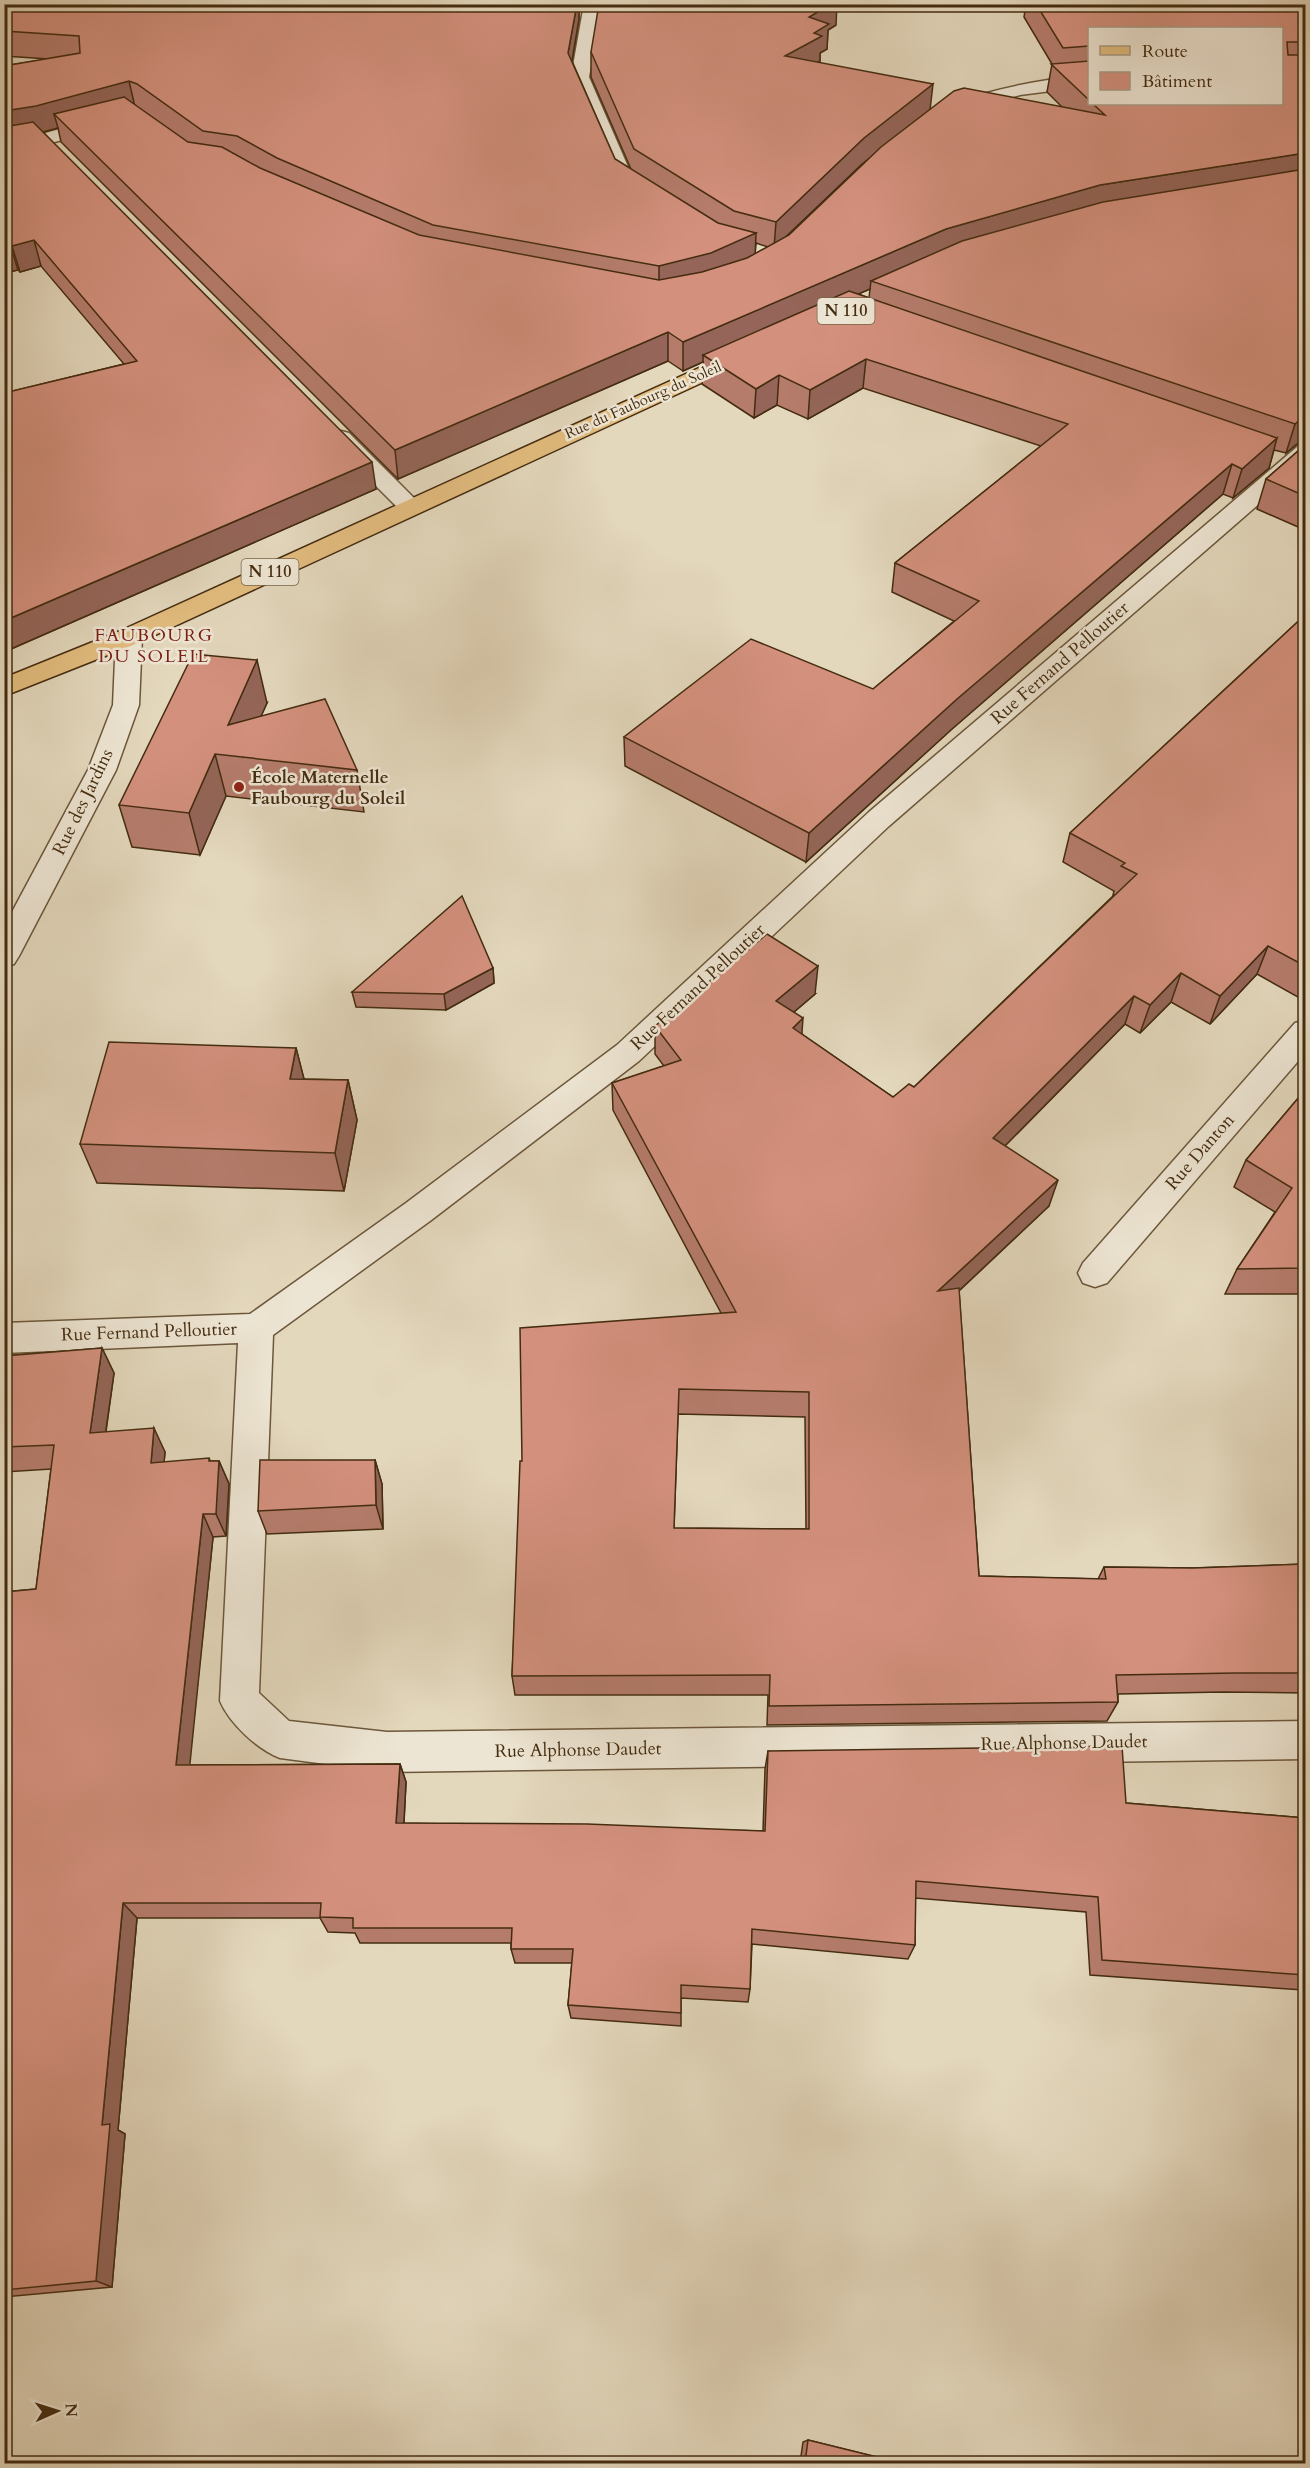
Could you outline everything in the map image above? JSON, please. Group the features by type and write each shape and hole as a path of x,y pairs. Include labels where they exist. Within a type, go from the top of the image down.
{"main road":[{"name":"Rue du Faubourg du Soleil","path":"4,688 129,637 765,345"}],"street":[{"path":"571,10 593,9 580,77 624,179 665,205"},
{"path":"933,120 942,113 999,93 1053,83 1088,81"},
{"path":"4,146 44,140 122,118"},
{"path":"44,140 61,156"},
{"path":"327,423 410,507"},
{"name":"Rue Fernand Pelloutier","path":"4,1338 256,1328 418,1212 628,1053 879,819 1287,457"},
{"name":"Rue des Jardins","path":"4,956 102,770 126,705 129,637"},
{"name":"Rue Danton","path":"1095,1273 1305,1031"},
{"name":"Rue Alphonse Daudet","path":"256,1328 239,1701 280,1739 387,1752 1305,1740"}],"building":[{"path":"4,4 577,4 568,53 615,159 718,223 756,233 711,253 659,266 433,225 277,158 237,136 203,131 137,84 129,81 36,106 4,111 4,66 80,53 79,36 4,31"},
{"path":"599,4 831,4 809,17 829,24 814,33 822,36 785,56 933,84 864,138 776,222 734,211 634,149 591,52"},
{"path":"1036,4 1305,4 1305,42 1287,42 1288,55 1305,55 1305,153 1100,185 946,229 683,342 668,332 395,450 54,114 124,97 188,142 222,147 260,168 419,235 659,280 702,272 747,258 789,235 881,147 954,91 964,88 1105,115 1094,105 1283,105 1283,27 1088,27 1088,46 1063,48"},
{"path":"1088,61 1088,99 1051,64"},
{"path":"33,122 372,462 4,621 4,393 137,361 34,240 12,246 4,245 4,127"},
{"path":"1305,169 1305,396 1300,401 1305,402 1305,415 1295,424 871,281 962,241 1103,202"},
{"path":"849,291 1277,438 1242,469 1232,464 957,699 809,833 624,737 751,639 873,689 979,601 895,563 1068,424 866,359 810,390 779,375 756,389 703,355"},
{"path":"1305,445 1305,496 1266,479"},
{"path":"1305,615 1305,966 1268,946 1220,996 1181,973 1150,1005 1134,996 993,1138 1058,1180 938,1291 959,1288 979,1576 1106,1579 1104,1567 1193,1568 1305,1564 1305,1673 1116,1675 1118,1702 769,1706 770,1675 512,1676 520,1461 522,1461 520,1328 736,1312 612,1083 681,1060 655,1026 767,934 818,966 776,1001 803,1018 793,1028 893,1097 909,1084 914,1087 1137,874 1121,866 1125,863 1070,833","holes":["679,1389 809,1392 809,1529 674,1528"]},
{"path":"193,654 257,660 228,725 325,699 357,770 215,754 189,813 119,805"},
{"path":"462,896 493,968 444,994 352,992"},
{"path":"109,1042 296,1048 290,1079 348,1080 335,1153 80,1144"},
{"path":"1305,1090 1305,1268 1237,1269 1292,1188 1246,1160"},
{"path":"102,1348 90,1433 154,1428 151,1463 209,1458 209,1461 219,1461 216,1514 203,1514 176,1765 400,1764 396,1823 587,1824 765,1831 768,1751 1122,1746 1126,1803 1305,1818 1305,1975 1102,1960 1098,1897 916,1881 915,1945 752,1929 750,1989 681,1985 681,2013 568,2005 573,1949 511,1949 512,1928 353,1928 353,1918 320,1917 321,1903 123,1903 102,2125 110,2124 96,2281 4,2290 4,1592 36,1589 54,1445 4,1447 4,1356"},
{"path":"260,1460 375,1460 376,1505 258,1511"},
{"path":"808,2440 901,2463 805,2463"}],"place":[{"name":"École Maternelle Faubourg du Soleil","path":"239,787"}],"district":[{"name":"FAUBOURG DU SOLEIL","path":"154,645"}]}
